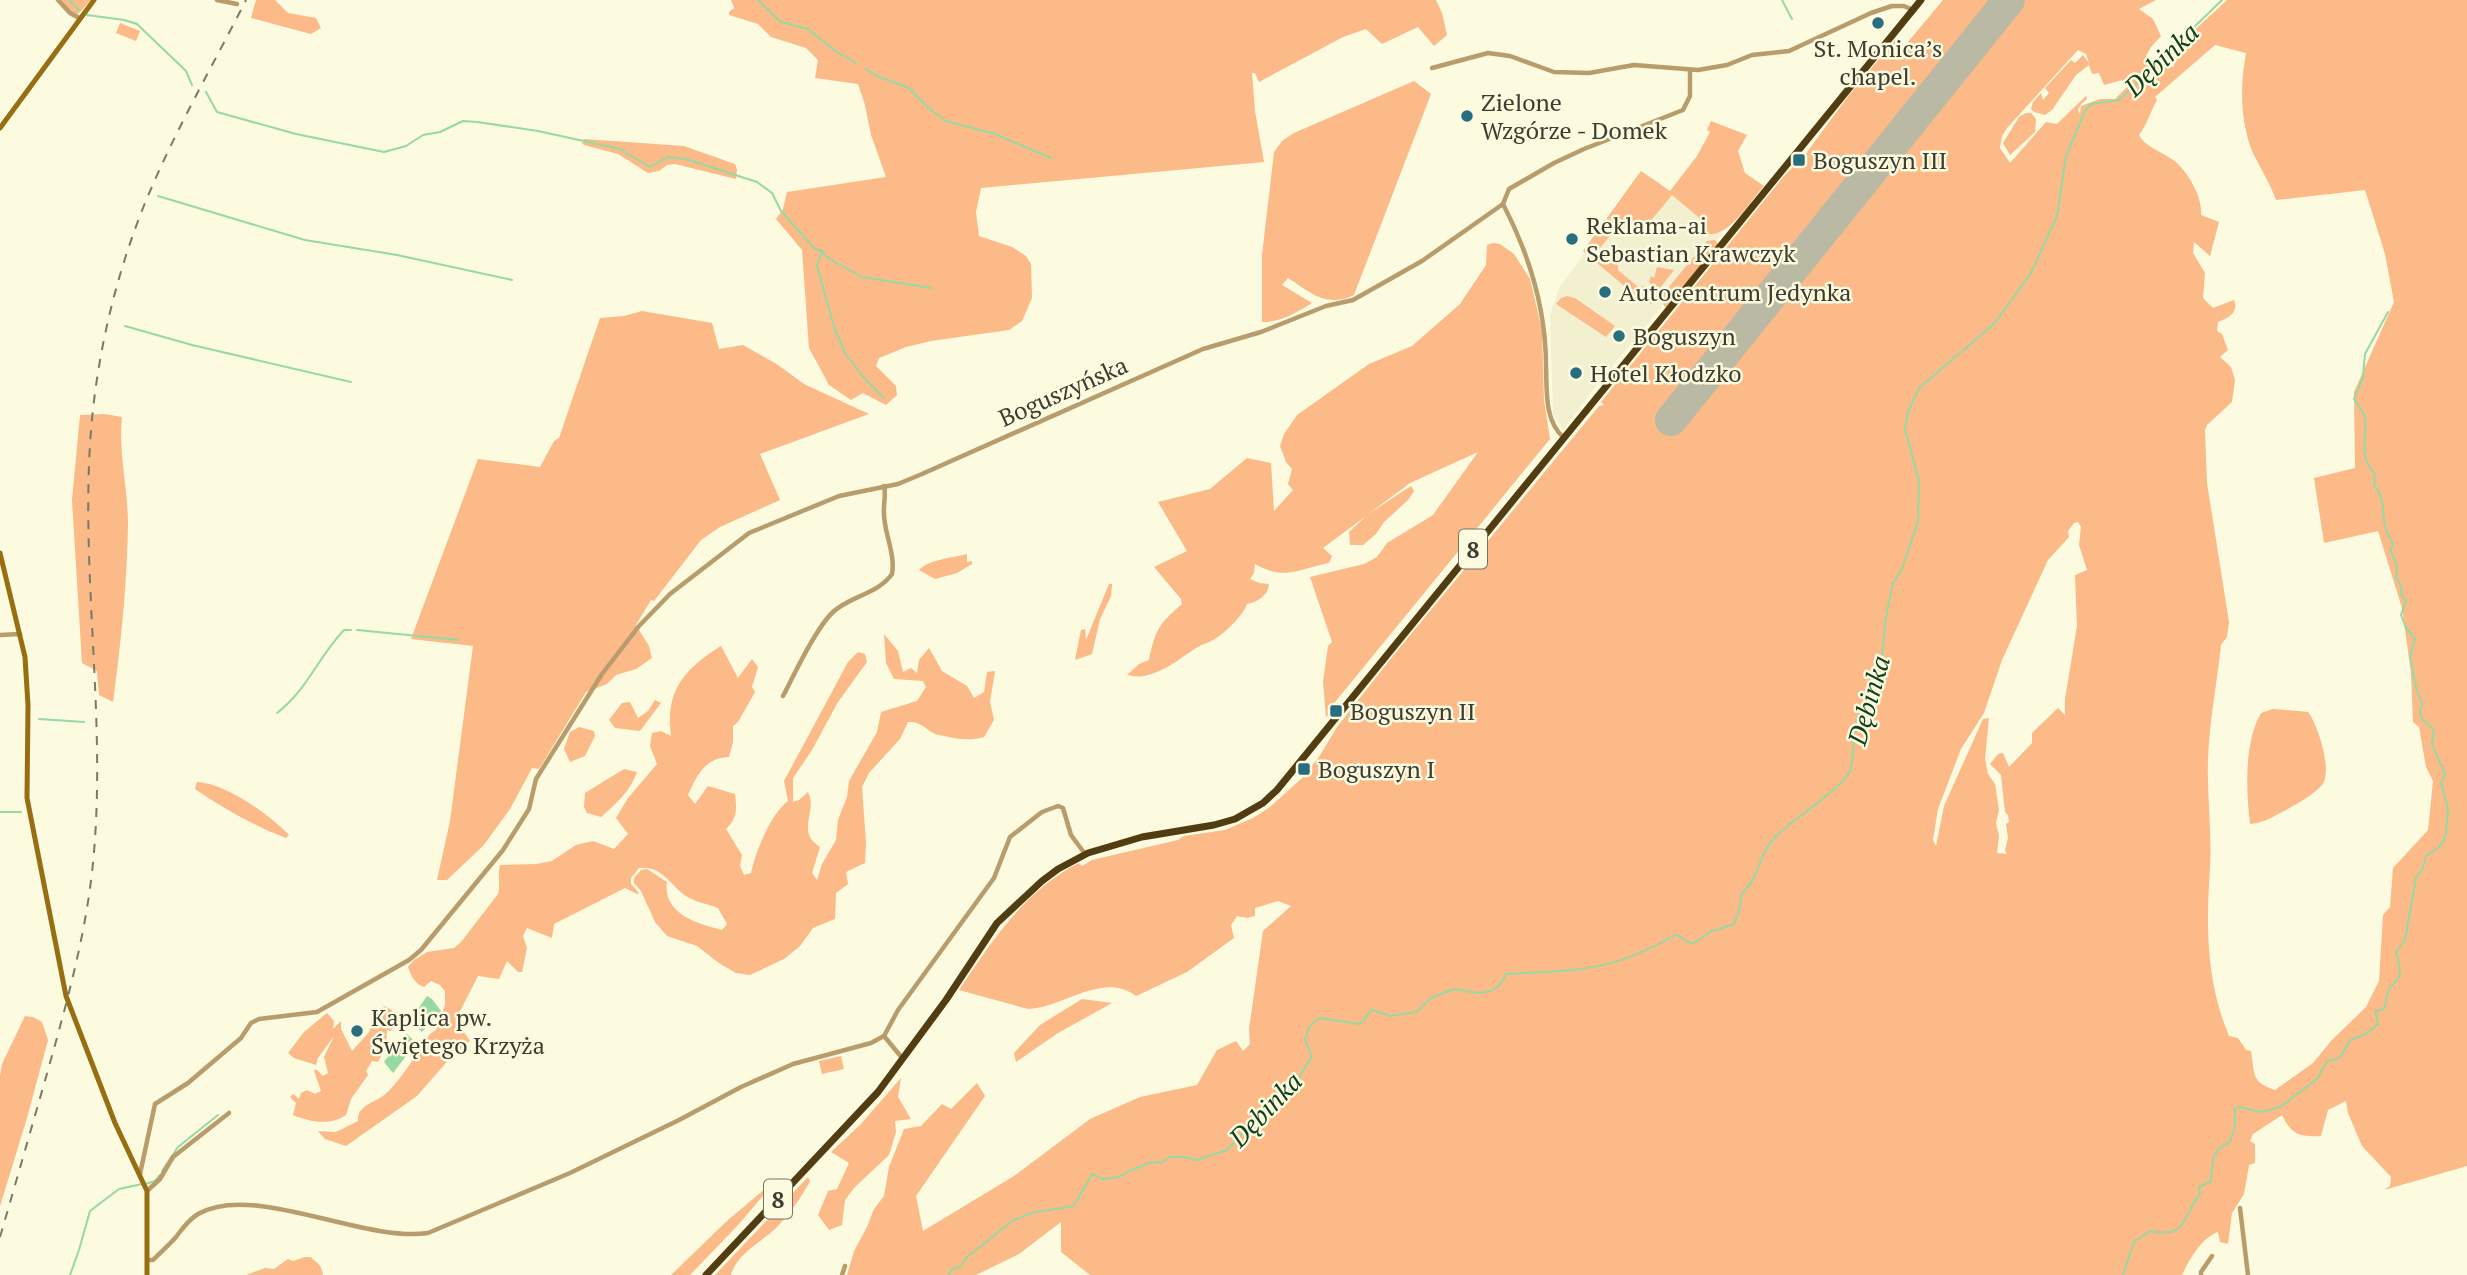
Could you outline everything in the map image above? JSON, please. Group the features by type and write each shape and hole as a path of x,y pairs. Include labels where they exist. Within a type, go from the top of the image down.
{"highway":[{"name":"8","path":"706,1275 857,1117 903,1059 997,923 1058,869 1085,854 1157,834 1223,823 1264,803 1305,757 1921,0"}],"street":[{"path":"58,0 70,13 80,18"},
{"path":"0,128 94,0"},
{"path":"217,0 237,4"},
{"path":"1432,68 1488,53 1510,56 1554,72 1589,73 1634,65 1690,70 1727,65 1752,55 1789,51 1892,6 1904,6 1913,10"},
{"name":"Boguszyńska","path":"140,1174 155,1104 188,1083 233,1044 251,1023 259,1019 317,1012 409,960 421,950 503,850 529,809 536,779 602,674 639,626 670,594 749,533 839,496 898,484 1203,349 1258,333 1365,293 1422,261 1503,204 1509,189 1567,156 1683,110 1690,96 1690,70"},
{"path":"1503,204 1527,257 1543,310 1549,410 1555,429 1565,439"},
{"path":"783,696 831,613 879,585 892,574 884,517 884,486"},
{"path":"0,553 27,675 27,798 66,996 115,1123 147,1191 147,1275"},
{"path":"0,635 20,634"},
{"path":"148,1260 153,1260 194,1217 218,1206 232,1204 301,1214 375,1230 428,1233 570,1173 679,1121 741,1087 793,1064 871,1043 884,1036 898,1010 994,878 1006,844 1018,829 1050,807 1060,806 1065,812 1071,835 1085,854"},
{"path":"884,1036 903,1059"},
{"path":"147,1191 160,1179 173,1157 229,1113"},
{"path":"2240,1208 2248,1275"},
{"path":"2202,1275 2201,1272 2212,1256"},
{"path":"842,1275 845,1266"}],"shaded area":[{"path":"58,0 91,0 77,15 70,13"},
{"path":"256,0 275,0 288,13 316,18 321,28 311,34 251,18"},
{"path":"731,0 1436,0 1447,35 1434,46 1418,27 1382,44 1366,29 1343,37 1259,82 1255,73 1252,73 1255,111 1264,162 981,188 976,212 979,236 1012,247 1026,256 1031,264 1032,298 1022,321 1009,330 931,341 879,358 876,366 896,386 897,395 886,405 863,393 851,400 829,385 809,348 802,250 776,219 783,209 787,192 886,177 871,135 858,84 815,78 818,60 806,48 771,37 758,24 729,15 734,8"},
{"path":"1943,0 2156,0 2139,9 2153,19 2161,36 2146,56 2149,62 2173,67 2187,37 2227,0 2467,0 2467,1166 2384,1190 2390,1186 2391,1177 2362,1146 2348,1113 2346,1101 2328,1110 2321,1136 2307,1136 2293,1131 2282,1115 2253,1134 2250,1141 2255,1144 2255,1163 2249,1165 2244,1194 2232,1213 2228,1244 2220,1242 2218,1232 2212,1235 2197,1250 2182,1275 1090,1275 1061,1252 1061,1222 1019,1254 976,1275 847,1275 854,1251 874,1209 884,1196 889,1167 904,1129 921,1126 942,1104 951,1109 977,1083 985,1096 916,1196 923,1231 1014,1176 1090,1119 1140,1097 1197,1085 1217,1050 1236,1041 1243,1051 1250,1044 1249,1029 1263,931 1291,906 1278,901 1255,908 1255,916 1237,916 1231,925 1234,938 1187,972 1136,996 1123,989 1110,987 1028,1009 959,990 1011,918 1042,887 1060,874 1079,863 1082,866 1092,860 1178,840 1184,836 1225,830 1270,807 1302,778 1319,757 1337,727 1393,656 1599,406 1604,405 1601,402 1784,176 1805,155 1849,95 1895,40 1903,48","holes":["2215,45 2246,53 2242,90 2245,127 2252,151 2276,200 2365,190 2385,254 2394,302 2354,392 2355,468 2314,478 2324,543 2378,531 2402,608 2411,673 2413,722 2419,727 2426,767 2433,781 2428,830 2393,868 2390,907 2383,915 2379,981 2366,1007 2313,1063 2275,1090 2262,1084 2256,1077 2251,1051 2246,1050 2238,1038 2229,1036 2216,995 2209,954 2209,746 2221,645 2227,637 2229,622 2207,483 2205,430 2232,402 2235,380 2231,367 2220,357 2228,350 2222,334 2217,331 2218,322 2232,314 2235,305 2234,300 2213,308 2203,298 2205,273 2193,253 2194,242 2210,256 2219,222 2201,215 2196,191 2182,168 2148,145 2139,135 2157,100 2155,97","2078,50 2086,54 2089,63 2083,55 2075,63 2071,60 2045,88 2049,93 2043,100 2041,93 2033,102 2031,109 2034,112 2045,115 2052,110 2076,75 2089,65 2092,74 2099,73 2104,85 2122,80 2130,84 2115,99 2100,99 2081,106 2080,114 2078,110 2081,104 2087,99 2086,96 2057,124 2046,122 2010,163 2000,148 2002,136","2078,522 2081,527 2079,545 2087,570 2075,575 2077,626 2065,699 2065,715 2058,708 2032,733 2032,743 2009,767 2003,753 1998,754 1990,764 2001,775 2005,812 2009,822 2006,824 2007,854 1997,853 1999,836 1996,823 1999,810 1995,784 1988,774 1985,759 1989,718 1983,719 1944,806 1936,846 1933,840 1938,809 1961,749 1984,713 2002,660 2048,560 2069,537 2068,531"]},
{"path":"120,23 140,31 136,41 116,33"},
{"path":"1414,81 1431,94 1354,295 1335,300 1319,297 1288,278 1282,285 1312,303 1282,319 1262,322 1262,255 1274,152 1282,141 1294,133"},
{"path":"2031,113 2036,119 2035,132 2010,155 2003,143 2019,117"},
{"path":"1711,121 1747,135 1738,151 1745,173 1764,186 1737,219 1720,232 1701,233 1699,229 1702,220 1672,195 1644,229 1619,225 1599,249 1618,265 1618,270 1638,287 1643,286 1654,298 1651,304 1646,300 1642,301 1583,251 1641,171 1670,191 1697,156 1710,132 1707,130"},
{"path":"584,139 684,146 735,164 736,179 675,164 648,173 618,154 584,145"},
{"path":"1653,178 1722,234 1594,388 1563,430 1553,413 1550,315 1559,288 1588,249"},
{"path":"1715,240 1718,244 1668,307 1665,307 1661,300 1663,294 1707,241"},
{"path":"1500,244 1514,254 1530,279 1542,330 1544,400 1550,439 1331,707 1331,713 1326,717 1323,682 1328,646 1332,642 1310,577 1364,564 1377,557 1387,543 1433,515 1478,452 1410,483 1367,515 1411,486 1414,491 1363,545 1350,545 1349,532 1366,516 1323,548 1332,556 1329,563 1283,573 1255,564 1250,579 1269,584 1267,592 1255,602 1247,604 1228,629 1159,671 1142,676 1127,675 1139,664 1149,660 1159,628 1182,604 1181,599 1154,567 1187,551 1158,502 1210,489 1247,458 1271,463 1274,511 1293,490 1288,484 1292,469 1280,446 1284,434 1297,415 1369,364 1412,346 1460,304 1486,265 1487,245"},
{"path":"1657,267 1674,270 1657,292 1649,282 1651,276 1654,278"},
{"path":"1567,296 1575,298 1615,326 1606,337 1556,304"},
{"path":"642,311 712,323 719,349 743,345 804,384 869,414 760,454 780,500 720,527 701,540 654,601 651,600 636,625 649,646 652,658 636,669 616,675 607,684 586,692 539,769 532,768 510,809 483,846 447,880 437,880 450,821 473,646 411,639 478,459 540,467 554,441 559,438 600,318"},
{"path":"104,414 122,417 121,443 128,524 123,613 113,702 99,695 97,671 82,663 72,500 80,415"},
{"path":"967,554 967,562 972,561 972,564 957,573 935,579 919,570 935,561"},
{"path":"1109,584 1112,584 1111,596 1100,619 1092,654 1075,660 1081,630 1085,629 1086,640"},
{"path":"884,634 898,651 903,672 911,668 917,673 919,660 929,648 942,671 967,686 974,698 984,692 987,672 995,671 990,702 994,720 984,737 967,739 939,735 918,723 908,722 900,739 869,773 862,787 865,863 846,872 848,884 836,893 835,919 813,928 800,946 784,959 750,975 736,973 697,946 667,936 655,922 641,891 634,883 634,878 641,870 647,869 667,882 670,902 683,915 722,930 727,924 718,908 686,896 660,873 647,868 639,868 631,878 631,884 639,893 625,888 554,924 552,938 527,928 523,936 527,948 522,972 518,972 507,961 499,979 478,976 458,1015 459,1025 470,1041 451,1057 417,1096 346,1146 325,1139 318,1131 336,1132 358,1121 363,1108 389,1091 430,1034 436,1030 445,1005 445,991 431,981 424,987 421,986 408,967 427,952 454,948 461,942 498,894 500,865 552,861 576,845 593,841 614,849 628,834 616,818 628,798 657,764 650,746 652,733 661,731 671,736 671,706 680,683 697,663 721,646 738,678 752,659 758,667 752,687 755,692 733,726 729,757 708,764 699,774 688,795 695,804 708,786 735,794 735,813 726,829 742,855 740,866 744,875 751,873 765,834 775,815 788,801 784,781 848,662 858,652 865,654 867,662 838,702 793,778 793,802 808,792 810,799 809,834 820,847 812,873 817,880 822,864 836,840 838,820 847,797 849,781 877,732 881,712 917,701 926,687 923,681 894,679 886,663"},
{"path":"655,700 661,703 640,731 615,728 609,720 622,703 630,702 638,718 648,711"},
{"path":"2273,709 2308,712 2323,748 2325,778 2318,789 2300,802 2269,819 2250,824 2247,782 2249,752 2255,725 2261,713"},
{"path":"579,727 594,731 595,736 585,756 570,762 564,749 570,732"},
{"path":"624,769 637,772 622,796 601,817 587,813 584,807 585,793"},
{"path":"197,782 221,788 246,801 271,818 289,835 286,838 228,810 195,789"},
{"path":"427,996 441,1011 422,1032 419,1024 411,1019"},
{"path":"1082,999 1112,1003 1058,1033 1016,1062 1014,1053 1040,1025"},
{"path":"384,1006 392,1010 395,1021 391,1031 387,1030 386,1046 378,1062 372,1061 366,1071 368,1075 351,1099 346,1115 333,1121 320,1122 293,1115 296,1103 290,1097 293,1094 299,1099 301,1093 307,1090 315,1094 321,1091 314,1071 316,1069 323,1076 328,1073 324,1057 334,1036 316,1065 294,1058 288,1053 304,1032 327,1013 334,1021 333,1029 341,1021 341,1029 352,1051 370,1031 371,1022 380,1015"},
{"path":"25,1016 42,1022 48,1040 0,1206 0,1076 2,1064"},
{"path":"407,1034 416,1043 393,1073 384,1062"},
{"path":"841,1056 844,1069 822,1074 819,1061"},
{"path":"901,1078 898,1097 911,1119 895,1121 896,1132 889,1155 845,1200 842,1225 829,1230 818,1215 828,1191 837,1189 849,1163 831,1152 860,1125"},
{"path":"808,1177 810,1181 803,1193 777,1227 738,1260 731,1275 715,1275"},
{"path":"778,1178 690,1275 671,1275 728,1220"},
{"path":"310,1257 317,1263 323,1275 246,1275 265,1268 274,1269 288,1259 293,1261"}],"waterway":[{"path":"69,0 79,10"},
{"path":"758,0 781,22 808,29 834,50 856,63"},
{"path":"1782,0 1792,19"},
{"name":"Dębinka","path":"949,1275 951,1270 961,1266 966,1258 1012,1221 1031,1213 1074,1206 1092,1174 1103,1179 1119,1177 1152,1162 1161,1163 1170,1157 1197,1160 1227,1150 1246,1130 1261,1108 1295,1084 1312,1056 1305,1040 1309,1027 1319,1018 1360,1024 1372,1010 1391,1016 1416,1012 1431,998 1454,989 1478,993 1491,991 1499,986 1506,974 1574,970 1613,963 1675,935 1694,943 1712,931 1734,924 1742,893 1748,887 1774,838 1827,795 1850,771 1858,717 1869,692 1870,678 1881,666 1893,583 1902,569 1918,521 1919,481 1905,429 1908,412 1919,388 1995,323 2031,273 2057,216 2066,156 2085,111 2091,104 2119,100 2222,0"},
{"path":"87,15 137,24 186,71 192,85"},
{"path":"866,69 909,88 946,121 995,134 1051,158"},
{"path":"206,92 217,112 296,134 384,152 406,146 423,135 440,132 463,121 538,131 620,149 650,167 668,157 686,159 757,182 772,193 781,211 815,249 862,277 931,288"},
{"path":"158,196 305,240 397,255 512,280"},
{"path":"822,251 817,266 834,327 845,353 884,398"},
{"path":"2123,1275 2134,1242 2150,1231 2172,1232 2183,1223 2200,1194 2199,1187 2211,1181 2215,1154 2230,1142 2235,1126 2235,1109 2238,1107 2262,1112 2280,1107 2317,1079 2327,1061 2339,1057 2349,1041 2367,1033 2378,1024 2375,1011 2384,1009 2389,988 2398,979 2400,967 2396,952 2405,940 2416,878 2423,868 2426,856 2444,841 2448,809 2441,783 2445,774 2432,744 2434,730 2422,719 2420,713 2422,704 2410,656 2415,639 2406,628 2401,615 2406,601 2396,577 2397,566 2390,549 2393,546 2386,530 2382,501 2374,485 2375,474 2366,460 2364,416 2354,399 2363,377 2365,354 2388,312"},
{"path":"125,326 192,345 351,382"},
{"path":"277,713 297,694 344,630 351,630"},
{"path":"357,630 459,640"},
{"path":"39,719 84,722"},
{"path":"0,812 21,812"},
{"path":"162,1171 178,1147 218,1115"},
{"path":"145,1184 155,1181 160,1175"},
{"path":"70,1275 90,1211 119,1189 142,1184"}],"runway":[{"path":"1671,420 2009,0"}],"railway":[{"path":"0,1237 69,993 86,916 93,863 97,764 89,564 89,465 94,399 105,334 121,270 154,181 246,0"}],"place":[{"name":"St. Monica’s chapel.","path":"1878,23"},
{"name":"Zielone Wzgórze - Domek","path":"1467,116"},
{"name":"Boguszyn III","path":"1799,160"},
{"name":"Reklama-ai Sebastian Krawczyk","path":"1572,239"},
{"name":"Autocentrum Jedynka","path":"1605,292"},
{"name":"Boguszyn","path":"1619,336"},
{"name":"Hotel Kłodzko","path":"1576,373"},
{"name":"Boguszyn II","path":"1336,711"},
{"name":"Boguszyn I","path":"1304,769"},
{"name":"Kaplica pw. Świętego Krzyża","path":"357,1031"}]}
